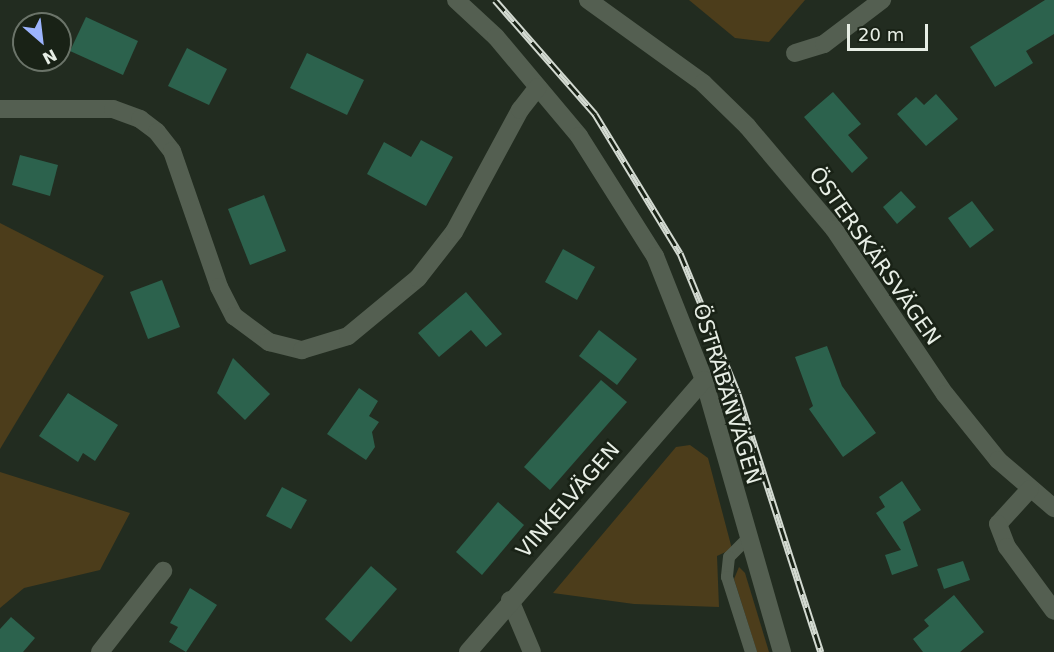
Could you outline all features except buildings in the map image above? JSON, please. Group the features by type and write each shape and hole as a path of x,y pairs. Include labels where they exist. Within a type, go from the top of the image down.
{"street":[{"name":"ÖSTRABANVÄGEN","path":"456,0 496,37 585,145 650,246 704,380 747,539 782,652"},
{"name":"ÖSTERSKÄRSVÄGEN","path":"588,0 703,83 747,126 834,229 945,394 998,460 1054,508"},
{"path":"795,53 824,44 882,0"},
{"path":"0,109 112,109 140,119 157,132 172,151 219,287 234,316 269,342 302,350 348,336 418,278 454,232 520,110 538,87"},
{"name":"VINKELVÄGEN","path":"468,652 510,600 704,380"},
{"path":"1030,489 998,524 1007,547 1054,611"},
{"path":"100,652 163,571"},
{"path":"510,600 532,652"}],"lane":[{"path":"747,539 729,557 727,577 751,652"}],"shaded area":[{"path":"689,0 805,0 769,42 735,38"},
{"path":"0,223 104,276 0,449"},
{"path":"690,445 708,458 732,549 717,556 719,607 634,604 553,593 676,447"},
{"path":"0,472 130,513 100,570 24,588 0,608"},
{"path":"739,567 745,573 769,652 757,652 734,579"}],"railway":[{"path":"495,0 595,114 680,253 738,394 821,652"}]}
